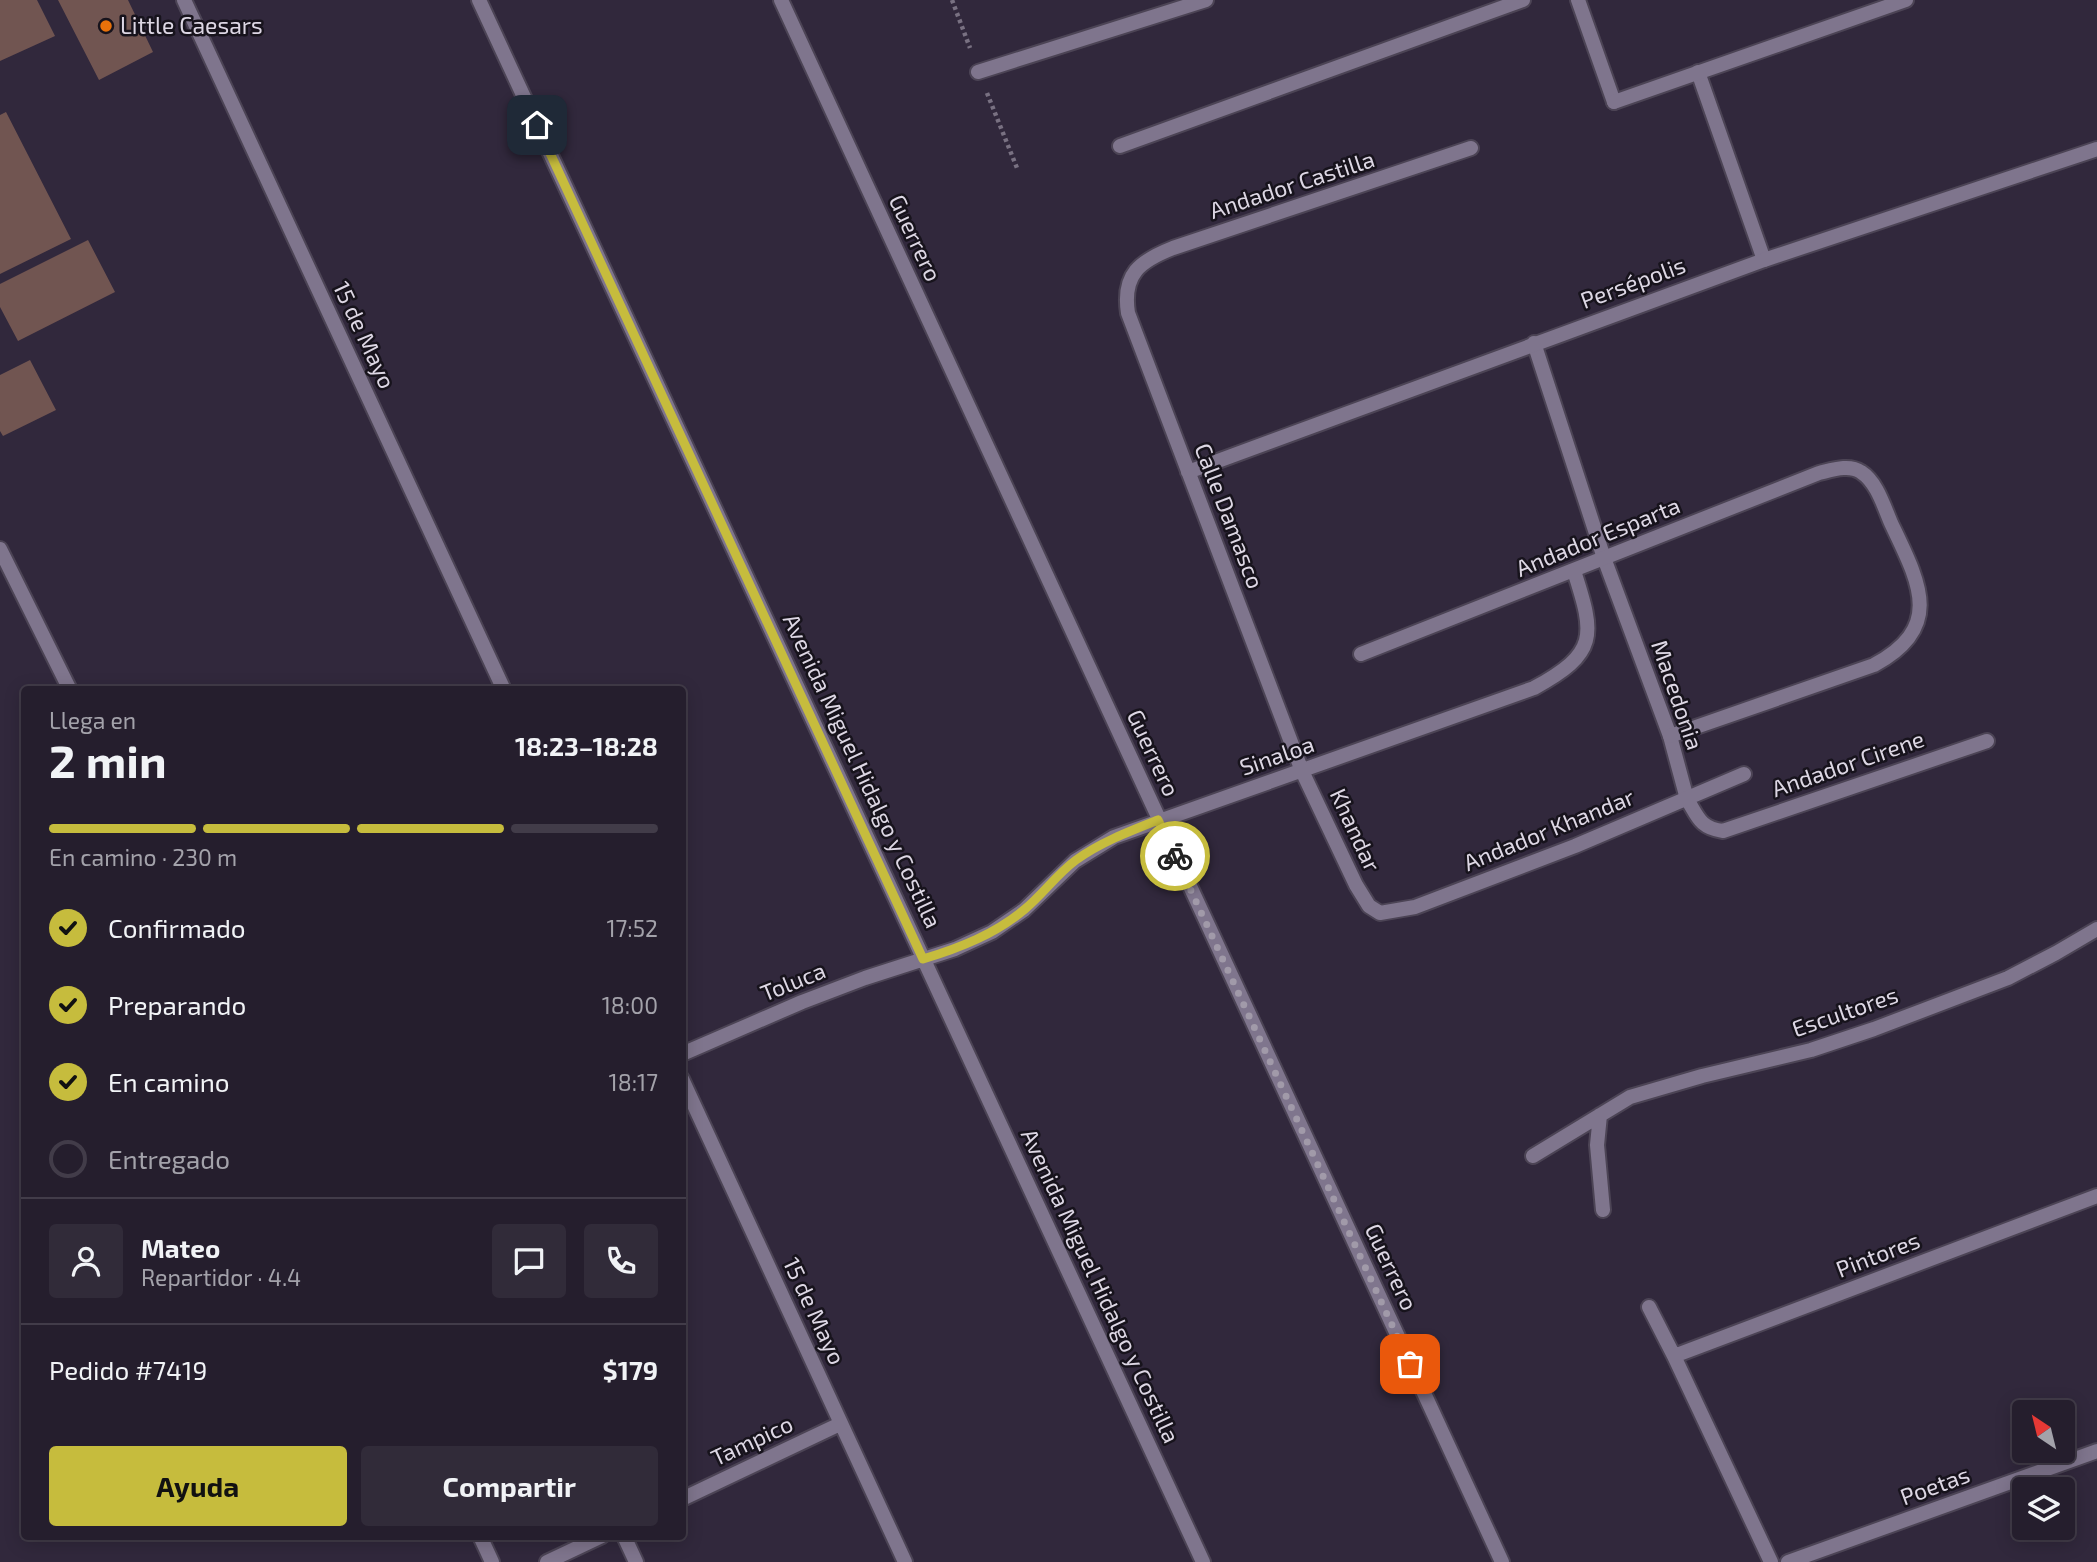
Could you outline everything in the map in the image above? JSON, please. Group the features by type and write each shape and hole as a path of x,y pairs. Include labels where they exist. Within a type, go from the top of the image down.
{"street":[{"name":"15 de Mayo","path":"184,0 501,686"},
{"name":"Avenida Miguel Hidalgo y Costilla","path":"479,0 1203,1562"},
{"name":"Guerrero","path":"781,0 1502,1562"},
{"path":"978,72 1206,0"},
{"path":"1120,146 1523,0"},
{"path":"1578,0 1614,102 1906,0"},
{"path":"1698,72 1764,260"},
{"name":"Andador Castilla","path":"1132,274 1156,255 1173,248 1471,148"},
{"name":"Persépolis","path":"1188,472 1764,260 2097,149"},
{"name":"Calle Damasco","path":"1132,274 1127,288 1128,313 1302,771"},
{"name":"Macedonia","path":"1534,343 1604,558 1670,736 1687,799 1704,825 1723,831"},
{"name":"Andador Esparta","path":"1361,654 1819,473 1853,468 1863,473 1908,558 1920,592 1920,614 1912,634 1895,653 1874,665 1670,736"},
{"path":"0,549 68,686"},
{"name":"Sinaloa","path":"923,959 955,949 992,932 1024,910 1074,861 1114,837 1534,688 1559,674 1576,661 1586,646 1586,609 1574,571"},
{"name":"Andador Cirene","path":"1723,831 1987,741"},
{"name":"Khandar","path":"1302,771 1356,885 1369,906"},
{"name":"Andador Khandar","path":"1369,906 1381,913 1415,907 1575,846 1744,774"},
{"name":"Escultores","path":"1533,1156 1630,1097 1811,1049 1874,1029 2008,978 2056,954 2097,929"},
{"name":"Toluca","path":"686,1052 865,978 923,959"},
{"name":"15 de Mayo","path":"686,1088 905,1562"},
{"path":"1600,1115 1597,1144 1603,1209"},
{"name":"Pintores","path":"1674,1356 2097,1196"},
{"path":"1648,1307 1674,1356 1771,1562"},
{"name":"Tampico","path":"686,1497 840,1424"},
{"name":"Poetas","path":"1788,1562 2097,1451"},
{"path":"482,1540 492,1562"},
{"path":"547,1562 594,1540"},
{"path":"626,1540 636,1562"}],"building":[{"path":"0,0 37,0 55,36 0,61"},
{"name":"Little Caesars","path":"58,0 128,0 153,52 99,80"},
{"path":"6,112 71,239 0,274 0,115"},
{"path":"88,240 115,292 18,341 0,307 0,284"},
{"path":"30,360 56,410 3,436 0,431 0,375"}],"way so far":[{"path":"1175,856 1410,1364"}],"place":[{"name":"Little Caesars","path":"106,26"}],"route":[{"path":"537,125 923,959 955,949 992,932 1024,910 1074,861 1114,837 1158,820 1175,856"}]}
